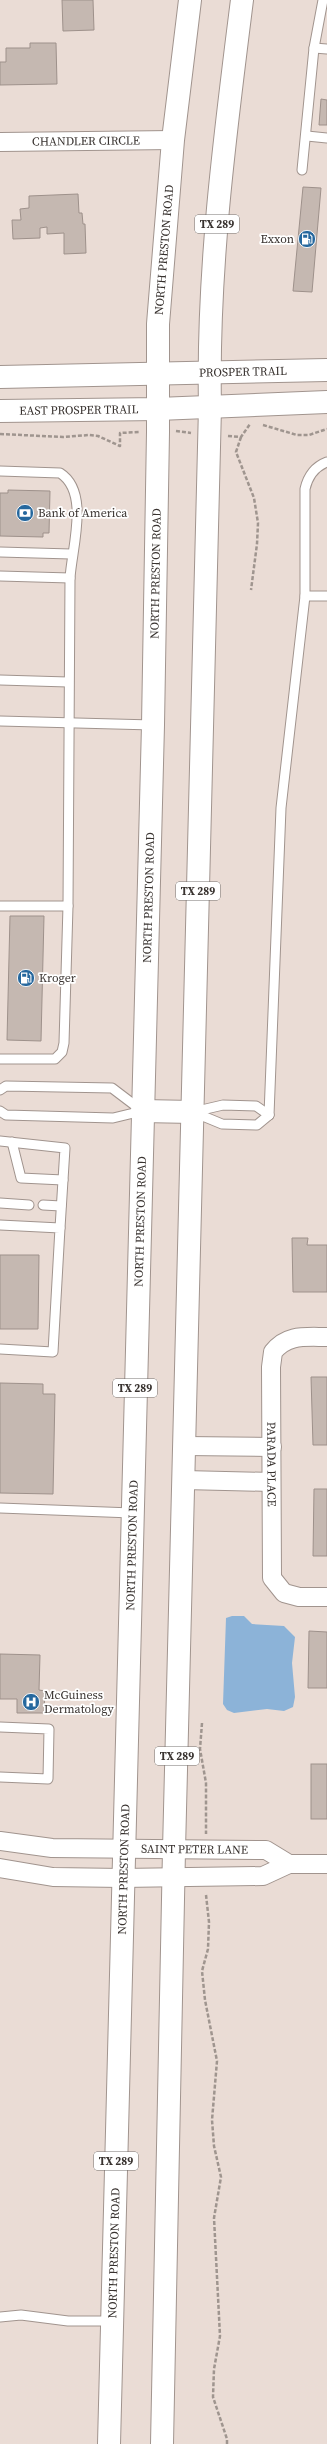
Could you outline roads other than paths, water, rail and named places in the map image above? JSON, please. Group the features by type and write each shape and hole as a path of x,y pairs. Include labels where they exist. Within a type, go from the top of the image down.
{"main road":[{"name":"NORTH PRESTON ROAD","path":"109,2444 152,725 158,409 158,324 173,140 190,0"},
{"name":"TX 289","path":"162,2444 174,1850 210,407 209,337 217,222 242,0"},
{"name":"PROSPER TRAIL","path":"158,375 327,370"},
{"path":"0,377 158,375"},
{"path":"158,409 327,402"},
{"name":"EAST PROSPER TRAIL","path":"0,411 158,409"},
{"path":"142,1111 193,1112"}],"street":[{"name":"CHANDLER CIRCLE","path":"0,142 173,140"},
{"name":"PARADA PLACE","path":"327,1337 290,1338 280,1343 273,1352 271,1367 272,1573 277,1587 284,1593 299,1597 327,1597"},
{"path":"185,1446 272,1447"},
{"path":"184,1480 271,1482"},
{"name":"SAINT PETER LANE","path":"0,1840 52,1848 266,1850 289,1864"},
{"path":"0,1868 53,1877 205,1877 263,1876 289,1864 327,1864"}],"lane":[{"path":"302,170 307,136 314,48 323,0"},
{"path":"314,48 327,49"},
{"path":"307,136 327,138"},
{"path":"269,1116 281,808 305,596 305,489 311,473 317,466 327,462"},
{"path":"0,471 51,471 60,473 72,483 77,497 75,542 71,554 70,578 68,682 68,906 62,1052 55,1059 0,1059"},
{"path":"0,552 71,554"},
{"path":"0,576 70,578"},
{"path":"305,596 327,596"},
{"path":"0,680 68,682"},
{"path":"0,721 152,725"},
{"path":"0,906 68,906"},
{"path":"0,1090 6,1086 112,1088 142,1111"},
{"path":"193,1112 223,1106 256,1106 269,1116"},
{"path":"0,1111 6,1115 112,1118 142,1111"},
{"path":"193,1112 222,1124 257,1125 269,1116"},
{"path":"0,1140 64,1148 53,1352 0,1349"},
{"path":"12,1142 21,1178 63,1180"},
{"path":"0,1203 29,1205"},
{"path":"43,1205 62,1206"},
{"path":"0,1225 60,1228"},
{"path":"0,1508 132,1514"},
{"path":"0,1727 49,1729 48,1779 0,1777"},
{"path":"0,2317 21,2315 68,2321 113,2321"}],"water":[{"path":"232,1616 244,1616 252,1624 284,1626 295,1637 292,1663 295,1697 293,1707 284,1711 267,1709 234,1713 227,1710 223,1704 226,1618"}],"place":[{"name":"Exxon","path":"307,239"},
{"name":"Bank of America","path":"25,513"},
{"name":"Kroger","path":"26,978"},
{"name":"McGuiness Dermatology","path":"31,1702"}]}
